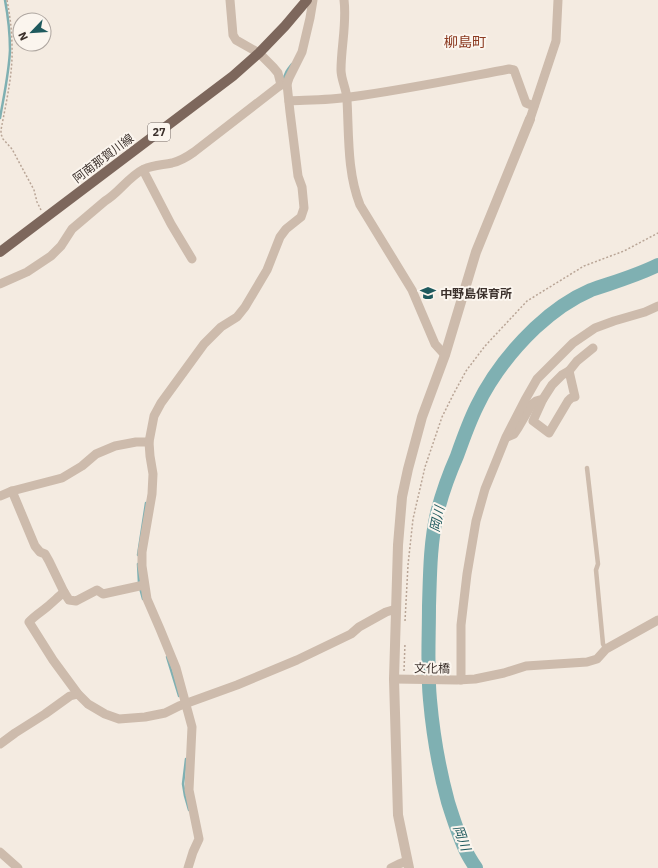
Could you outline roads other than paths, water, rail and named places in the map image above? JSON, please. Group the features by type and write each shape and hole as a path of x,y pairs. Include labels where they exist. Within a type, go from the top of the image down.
{"main road":[{"name":"阿南那賀川線","path":"0,252 234,76 285,26 307,0"}],"street":[{"path":"188,868 199,839 189,790 192,727 176,668 147,599 142,566 142,552 152,494 153,474 149,442 154,416 161,403 204,344 221,327 237,316 245,307 267,270 280,237 286,229 301,217 304,208 302,187 298,176 289,101 284,84 274,67 259,53 236,40 233,35 230,0"},
{"path":"0,284 27,272 51,256 61,246 72,229 110,198 131,178 151,166 184,159 284,84 289,78 302,52 313,0"},
{"path":"344,0 345,24 341,71 347,98 352,173 356,194 360,205 412,290 435,344 445,355"},
{"path":"391,868 399,864 408,864 398,815 402,679 396,609 398,546 402,497 422,417 445,355 476,252 530,119 556,41 558,0"},
{"path":"289,101 347,98 393,91 509,69 514,70 526,103 534,106"},
{"path":"143,170 171,224 192,260"},
{"path":"459,680 461,625 466,574 476,521 486,489 506,437 537,379 573,343 595,328 645,312 658,306"},
{"path":"569,371 574,397 568,402 549,433 533,421 543,399 552,385 593,348"},
{"path":"506,437 514,434 532,404 543,399"},
{"path":"0,496 12,491 62,478 82,466 96,454 115,446 136,442 149,442"},
{"path":"12,491 35,546 49,561 69,600 76,601 97,590 103,594 144,585"},
{"path":"64,592 32,618 30,622 53,660 78,694 88,704 105,714 119,719 146,717 164,713 237,685 297,660 351,634 359,627 386,612 396,609"},
{"name":"文化橋","path":"402,679 475,679 504,673 526,666 587,662 597,658 606,649 658,620"},
{"path":"0,744 70,696 78,694"},
{"path":"0,852 18,868"}],"lane":[{"path":"587,468 598,564 596,570 603,644 606,649"}],"waterway":[{"path":"0,118 10,50 9,25 5,0"},
{"path":"284,80 285,74 292,64"},
{"name":"岡川","path":"476,868 462,843 448,802 437,751 430,700 428,653 431,560 433,536 441,499 471,418 495,374 518,345 548,317 576,298 591,290 633,276 658,265"},
{"path":"138,555 146,503"},
{"path":"138,564 139,583"},
{"path":"140,588 143,599"},
{"path":"167,657 179,696"},
{"path":"186,759 183,784 189,810"}],"place":[{"name":"中野島保育所","path":"428,293"}],"district":[{"name":"柳島町","path":"465,42"}]}
